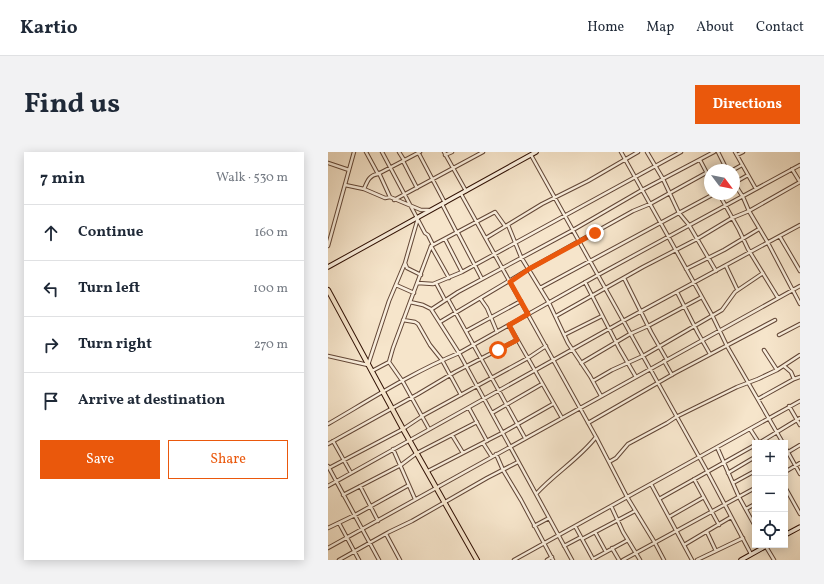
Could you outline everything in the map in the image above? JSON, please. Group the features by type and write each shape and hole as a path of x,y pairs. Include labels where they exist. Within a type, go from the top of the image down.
{"main road":[{"path":"328,290 403,429 477,560"}],"street":[{"path":"328,246 354,152"},
{"path":"368,152 390,197 394,200 421,210 430,211"},
{"path":"382,152 425,233 428,235 449,278"},
{"path":"399,152 417,188"},
{"path":"364,189 372,175 378,174 418,152 482,279"},
{"path":"444,152 466,191"},
{"path":"445,155 452,152"},
{"path":"394,200 483,152"},
{"path":"328,267 536,152"},
{"path":"621,152 702,297 727,346 781,440"},
{"path":"486,238 554,197 588,181 638,152"},
{"path":"647,152 663,179 679,213 689,225 716,271"},
{"path":"418,283 427,285 436,284 462,272 598,199 681,152"},
{"path":"431,309 446,299 642,190 714,152"},
{"path":"718,152 724,164"},
{"path":"743,152 736,154 756,189"},
{"path":"531,155 707,472 743,538 752,560"},
{"path":"700,160 704,169"},
{"path":"328,163 349,170"},
{"path":"328,424 442,360 459,353 668,236 800,165"},
{"path":"556,316 800,182 792,169"},
{"path":"440,322 510,282 529,269 633,211 650,204 704,174"},
{"path":"740,180 748,175"},
{"path":"344,185 364,189 385,198 390,197"},
{"path":"740,192 800,304"},
{"path":"461,194 596,437 626,497 664,560"},
{"path":"540,288 704,199"},
{"path":"722,200 750,252 778,298"},
{"path":"372,371 389,362 403,320 432,245 458,233 495,212 506,226 521,258 556,316 572,350 582,363 601,396"},
{"path":"328,356 368,365 375,342 405,263 418,218"},
{"path":"328,486 609,329 800,225"},
{"path":"686,269 759,229"},
{"path":"780,237 799,266 800,271"},
{"path":"445,239 462,272"},
{"path":"405,263 407,268 420,275"},
{"path":"726,266 738,289"},
{"path":"593,381 642,356 722,310 738,289 763,273"},
{"path":"624,278 648,326 660,346 672,374"},
{"path":"585,282 616,343 636,376"},
{"path":"436,284 456,312 525,438"},
{"path":"396,285 414,293"},
{"path":"328,548 800,286"},
{"path":"677,292 710,354"},
{"path":"582,363 630,334 702,297"},
{"path":"480,298 487,308 497,332"},
{"path":"466,331 521,301"},
{"path":"410,302 423,305 431,309 440,322 459,353 572,560"},
{"path":"564,335 602,316"},
{"path":"403,320 417,323 430,345 442,360 461,395"},
{"path":"588,423 672,374 775,320"},
{"path":"779,335 800,324"},
{"path":"509,325 562,418"},
{"path":"328,444 466,366 517,340"},
{"path":"379,560 329,467 403,429 492,377 528,358 546,346"},
{"path":"764,350 777,370"},
{"path":"609,462 616,458 628,444 667,423 676,416 777,370 800,355"},
{"path":"389,362 403,382 429,429"},
{"path":"784,366 791,372 794,379"},
{"path":"758,399 800,377"},
{"path":"492,414 542,384"},
{"path":"514,560 800,400"},
{"path":"428,471 463,454 553,404"},
{"path":"790,406 800,425"},
{"path":"469,408 487,441"},
{"path":"764,440 798,419"},
{"path":"343,495 401,464 417,453 477,422"},
{"path":"750,429 757,440"},
{"path":"452,435 463,454"},
{"path":"536,494 546,482 582,454 596,437"},
{"path":"333,441 351,473"},
{"path":"483,442 492,457"},
{"path":"788,452 800,444"},
{"path":"717,447 723,463 751,518"},
{"path":"659,499 752,447"},
{"path":"394,449 408,485 416,499"},
{"path":"496,454 503,470 545,543 552,559 547,560"},
{"path":"788,456 800,474"},
{"path":"728,473 752,459"},
{"path":"339,560 518,462"},
{"path":"788,470 800,463"},
{"path":"733,483 752,473"},
{"path":"694,479 719,524"},
{"path":"651,484 692,560"},
{"path":"329,526 354,515 408,485"},
{"path":"360,486 378,521"},
{"path":"623,560 752,490"},
{"path":"788,493 800,514"},
{"path":"669,517 704,497"},
{"path":"611,506 640,560"},
{"path":"746,509 752,506"},
{"path":"564,546 618,521 635,511"},
{"path":"684,545 731,517"},
{"path":"534,526 549,518"},
{"path":"339,522 359,560"},
{"path":"575,526 593,559 628,540"},
{"path":"788,533 800,527"},
{"path":"595,532 606,552"},
{"path":"707,532 716,551"},
{"path":"386,534 400,560"},
{"path":"697,560 743,538"},
{"path":"612,548 619,560"},
{"path":"741,560 761,548"},
{"path":"768,548 774,560"}],"route":[{"path":"498,350 517,340 509,325 528,314 510,282 529,269 595,233"}]}
